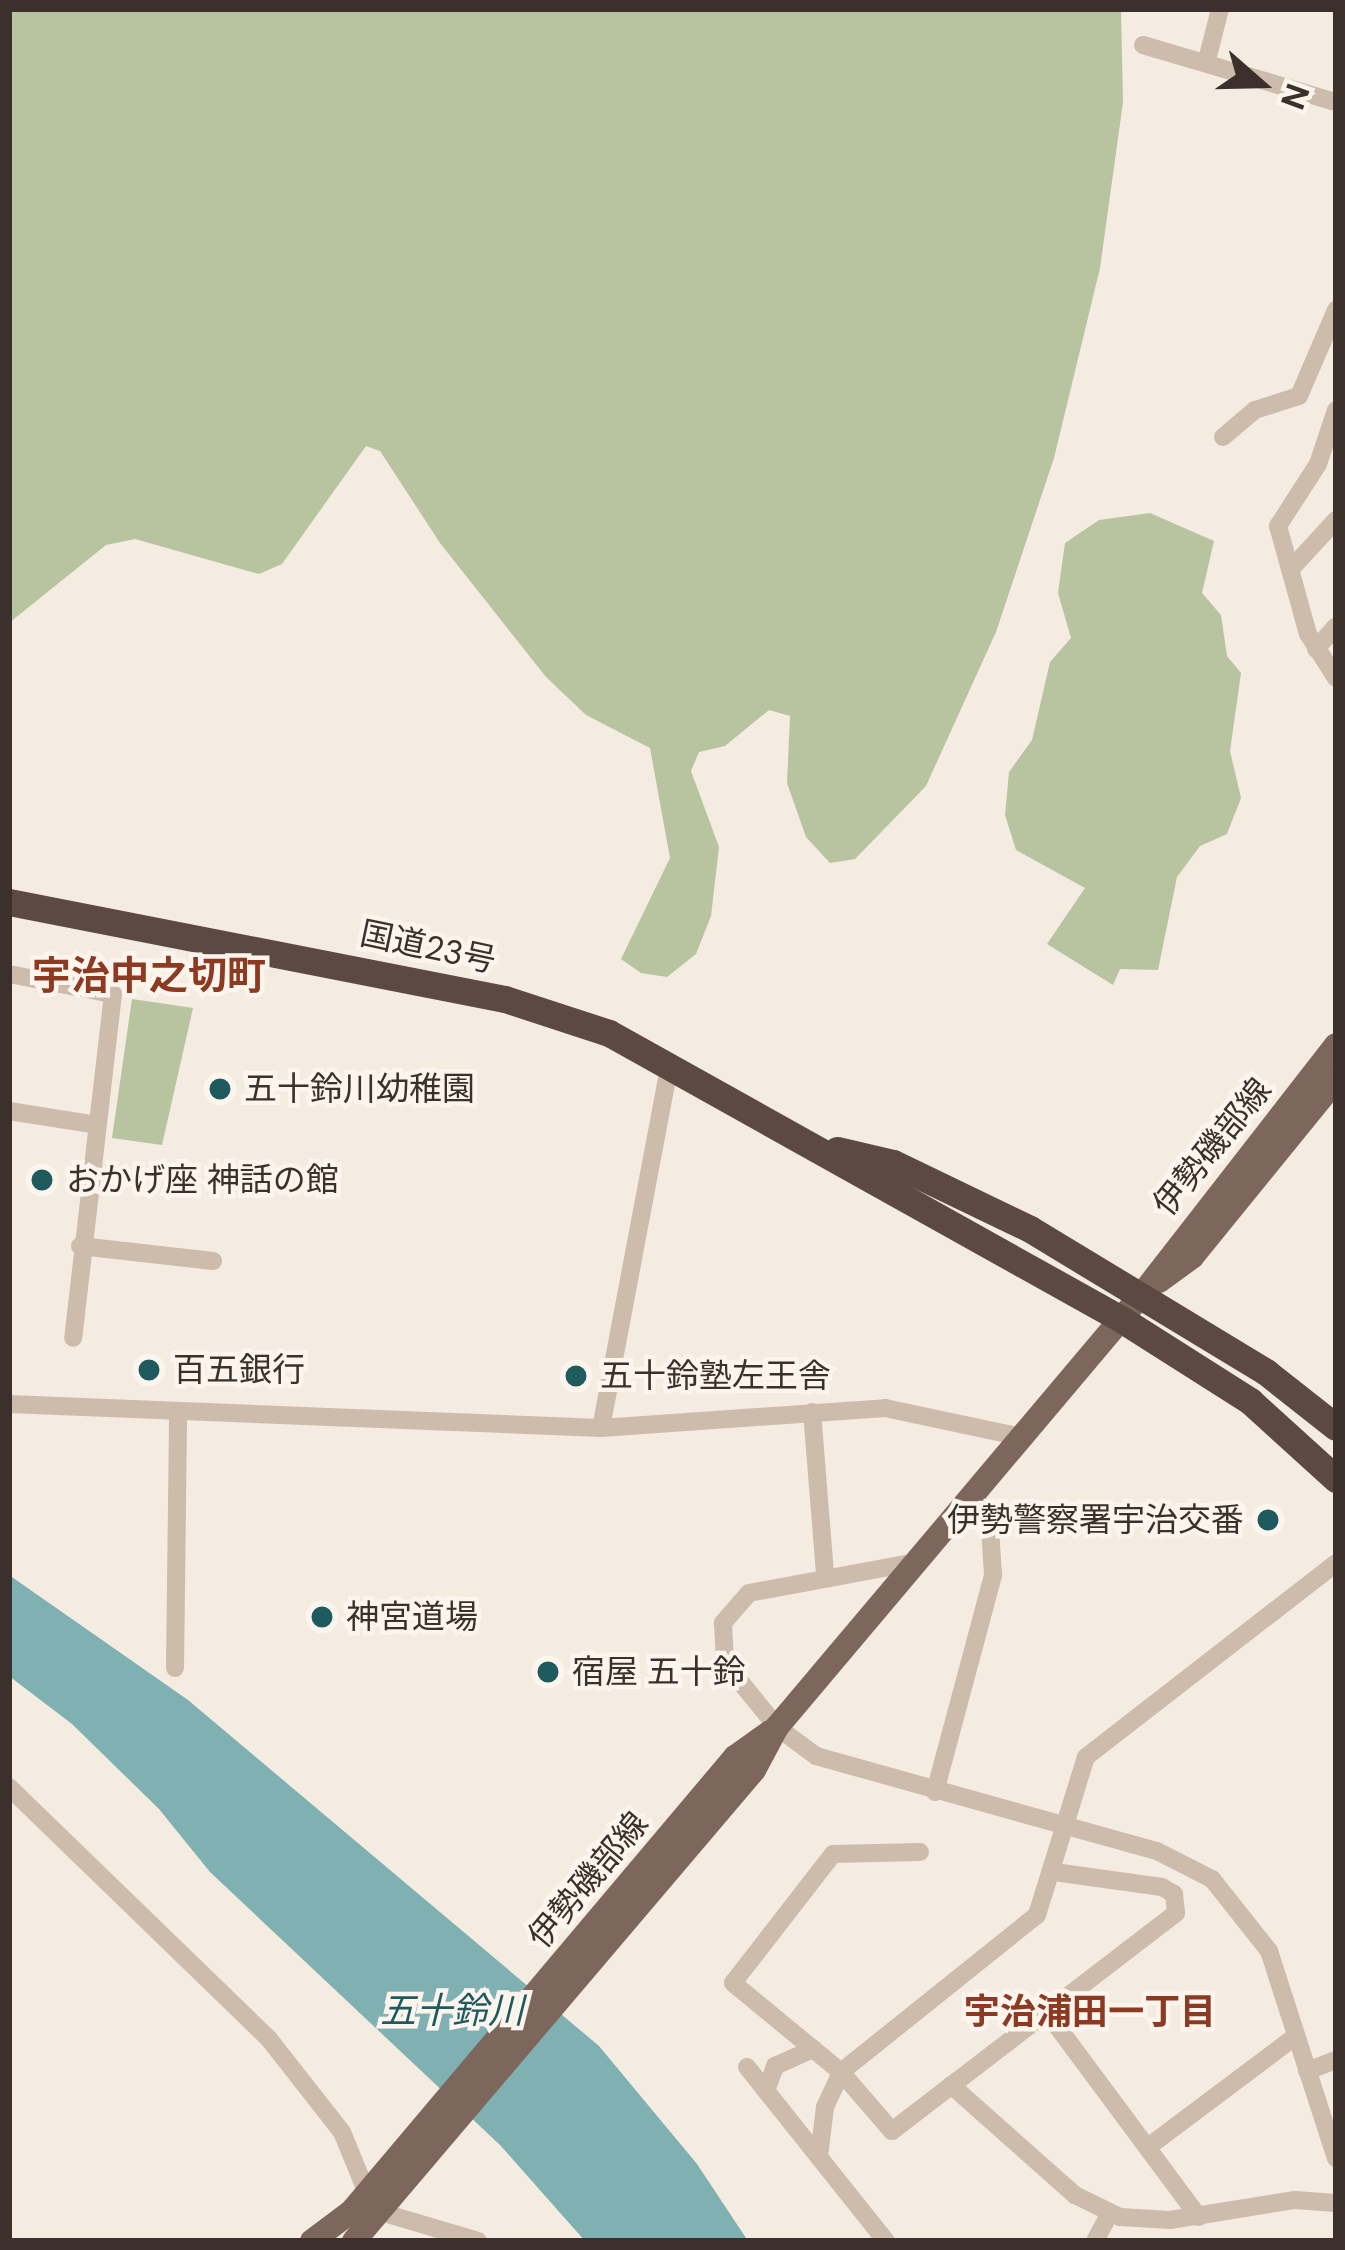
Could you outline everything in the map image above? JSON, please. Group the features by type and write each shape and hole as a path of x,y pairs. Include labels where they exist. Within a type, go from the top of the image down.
{"highway":[{"name":"国道23号","path":"9,902 505,999 609,1033 1121,1319 1250,1401 1336,1479"},
{"name":"国道23号","path":"804,1142 893,1163 969,1196 1143,1293 1336,1427"}],"main road":[{"name":"伊勢磯部線","path":"354,2241 382,2195 610,1924 735,1756 777,1727 1143,1293 1336,1045"},
{"name":"伊勢磯部線","path":"1143,1293 1192,1257 1336,1080"},
{"name":"伊勢磯部線","path":"312,2241 382,2195"}],"street":[{"path":"1208,60 1220,9"},
{"path":"1143,45 1208,60 1336,102"},
{"path":"1223,437 1255,410 1299,397 1336,310"},
{"path":"1336,410 1318,464 1278,526 1316,649 1336,678"},
{"path":"1290,570 1336,520"},
{"path":"1316,649 1336,626"},
{"path":"9,974 113,994 80,1246 73,1338"},
{"path":"602,1428 670,1064"},
{"path":"9,1111 97,1125"},
{"path":"80,1246 213,1262"},
{"path":"9,1404 178,1415 602,1428 812,1412 909,1411 1021,1437"},
{"path":"812,1412 825,1575"},
{"path":"175,1668 178,1415"},
{"path":"935,1792 993,1575 989,1513 972,1496"},
{"path":"916,1562 825,1575 749,1593 723,1623 724,1663 777,1727 816,1756 1184,1861 1227,1892 1268,1951 1336,2158"},
{"path":"818,2157 825,2107 841,2072 1018,1936 1044,1905 1076,1774 1096,1748 1336,1563"},
{"path":"9,1786 269,2039 342,2132 382,2195 478,2241"},
{"path":"920,1852 833,1854 733,1983 841,2072 892,2131 1158,1932 1178,1907 1162,1887 1054,1872"},
{"path":"1048,2014 1198,2217"},
{"path":"1148,2147 1297,2036"},
{"path":"766,2091 776,2066 813,2049"},
{"path":"1307,2071 1336,2060"},
{"path":"747,2067 886,2241"},
{"path":"951,2085 1038,2165 1119,2216 1136,2241"},
{"path":"1095,2241 1119,2216 1198,2217 1295,2200 1336,2203"}],"green space":[{"path":"9,9 1121,9 1123,102 1100,268 1054,458 996,632 926,786 855,859 830,863 806,837 787,783 790,716 769,710 725,746 699,752 691,771 719,847 711,916 696,954 667,977 641,973 621,959 670,858 650,748 586,715 546,677 440,543 380,451 366,446 282,564 259,574 135,539 106,545 9,623"},
{"path":"1150,513 1214,541 1202,593 1221,615 1227,656 1241,673 1230,751 1241,798 1227,834 1200,846 1177,877 1158,970 1120,969 1113,985 1047,944 1085,888 1016,850 1005,815 1009,772 1032,740 1050,662 1071,638 1058,593 1065,543 1099,520"},
{"path":"132,999 193,1008 162,1145 112,1138"}],"water":[{"name":"五十鈴川","path":"9,1575 188,1700 599,2046 697,2164 748,2241 585,2241 500,2145 210,1872 159,1809 72,1724 9,1676"}],"place":[{"name":"五十鈴川幼稚園","path":"220,1089"},
{"name":"おかげ座 神話の館","path":"42,1180"},
{"name":"百五銀行","path":"149,1370"},
{"name":"五十鈴塾左王舎","path":"576,1376"},
{"name":"伊勢警察署宇治交番","path":"1268,1520"},
{"name":"神宮道場","path":"322,1617"},
{"name":"宿屋 五十鈴","path":"548,1672"}],"district":[{"name":"宇治中之切町","path":"149,976"},
{"name":"宇治浦田一丁目","path":"1090,2012"}]}
